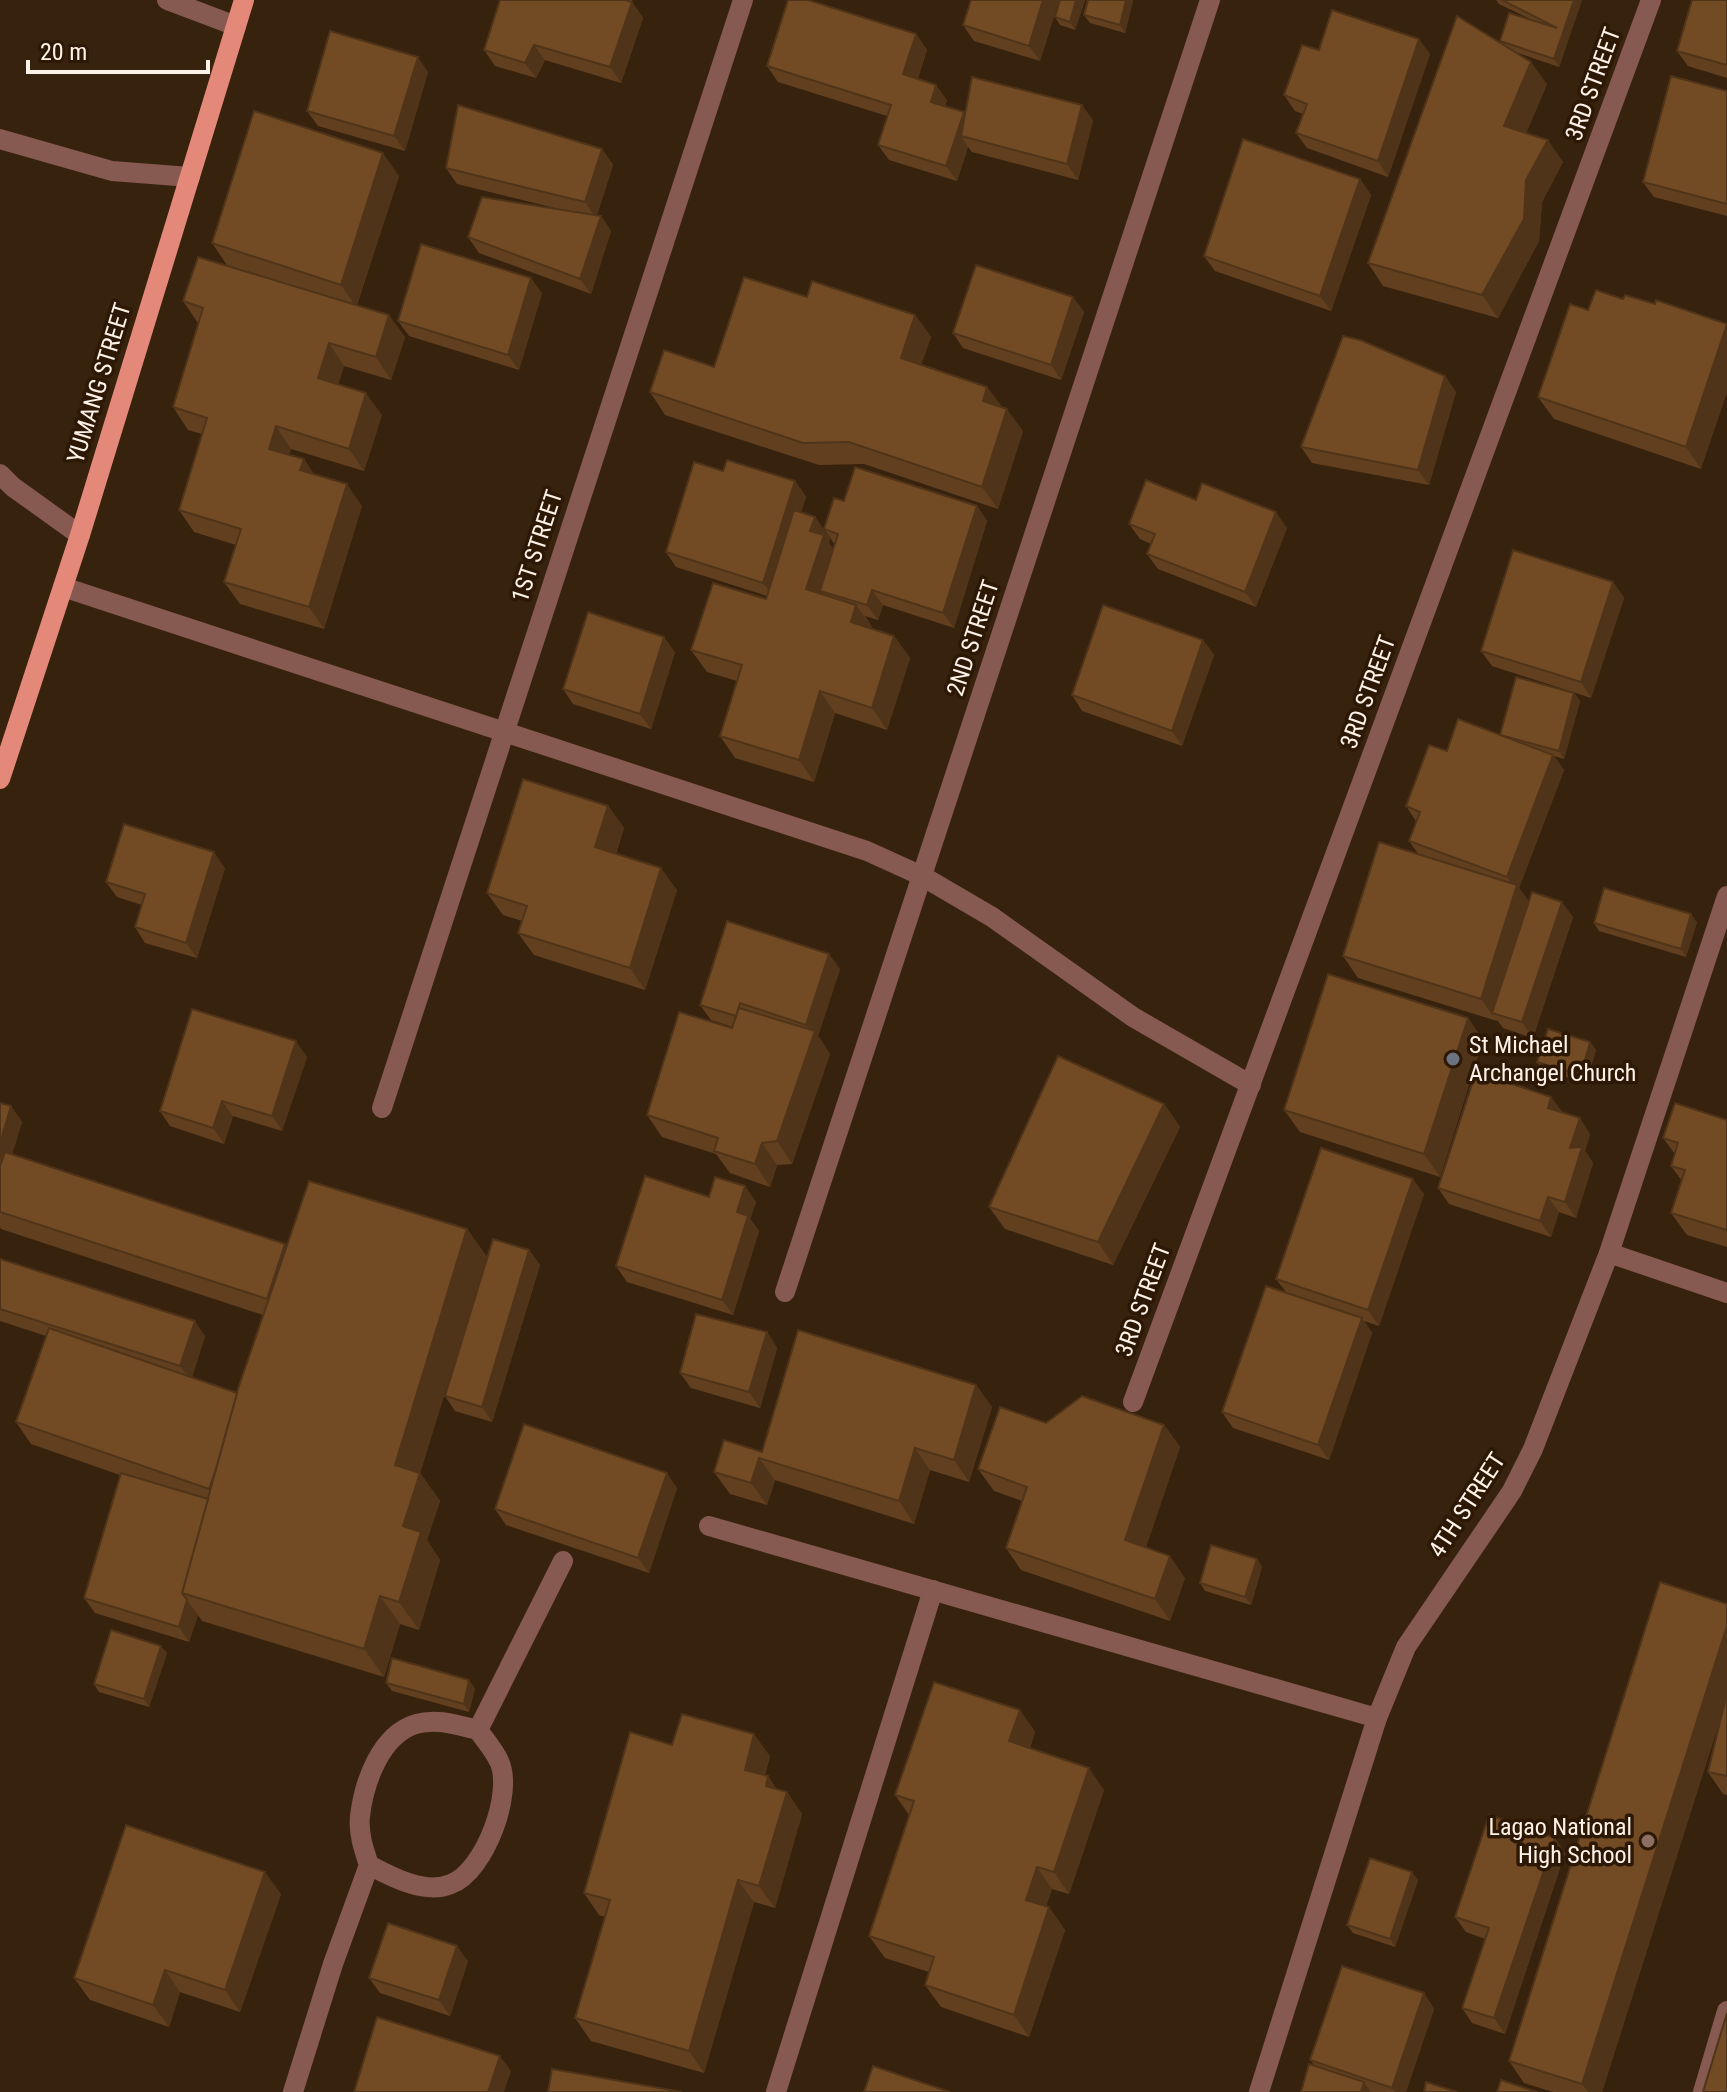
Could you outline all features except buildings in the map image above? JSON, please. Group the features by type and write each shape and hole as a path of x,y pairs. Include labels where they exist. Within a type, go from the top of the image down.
{"main road":[{"name":"YUMANG STREET","path":"0,779 80,535 244,0"}],"street":[{"path":"167,0 236,26"},
{"name":"1ST STREET","path":"382,1108 743,0"},
{"name":"2ND STREET","path":"785,1292 1210,0"},
{"name":"3RD STREET","path":"1133,1402 1651,0"},
{"path":"0,139 112,171 190,177"},
{"path":"0,474 13,487 80,535"},
{"path":"63,587 867,851 922,876 992,917 1133,1017 1251,1085"},
{"name":"4TH STREET","path":"1259,2092 1377,1718 1406,1647 1512,1491 1533,1449 1609,1253 1727,896"},
{"path":"1609,1253 1727,1293"},
{"path":"709,1526 1377,1718"},
{"path":"478,1730 563,1561"},
{"path":"776,2092 933,1590"},
{"path":"293,2092 333,1964 369,1865 362,1844 360,1817 369,1782 391,1737 415,1725 440,1721 478,1730 501,1763 502,1801 490,1842 472,1870 451,1884 433,1886 393,1878 369,1865"},
{"path":"1703,2092 1727,2011"}],"place":[{"name":"St Michael Archangel Church","path":"1453,1059"},
{"name":"Lagao National High School","path":"1648,1841"}]}
